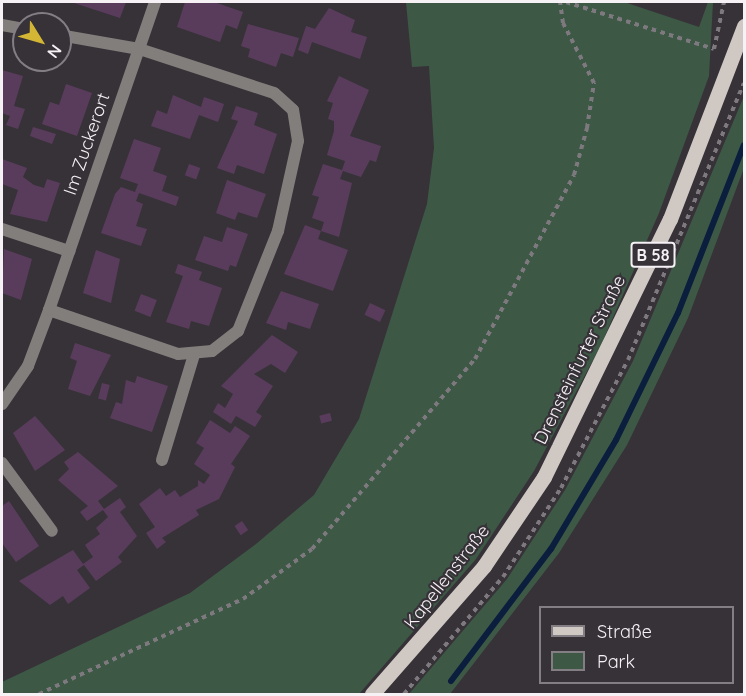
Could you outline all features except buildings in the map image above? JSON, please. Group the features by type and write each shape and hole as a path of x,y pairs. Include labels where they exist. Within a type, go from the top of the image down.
{"main road":[{"name":"Drensteinfurter Straße","path":"544,477 670,219 744,26"},
{"name":"Kapellenstraße","path":"372,694 484,566 544,477"}],"street":[{"name":"Im Zuckerort","path":"2,404 27,366 49,310 155,2"},
{"path":"49,310 194,355 212,351 238,331 278,231 298,141 293,110 274,93 139,49 72,37"},
{"path":"2,229 69,251"},
{"path":"162,460 194,355"},
{"path":"2,462 52,531"}],"path":[{"path":"39,694 243,598 312,549 475,359 574,175 587,128 594,82 562,23 560,2"},
{"path":"566,2 714,49 724,2"}],"green space":[{"path":"406,2 624,2 699,27 708,2 713,2 709,76 659,213 600,347 534,471 476,559 359,694 2,694 2,682 190,593 256,544 314,495 359,419 427,204 434,148 429,66 412,67"},
{"path":"744,96 744,168 688,318 627,445 559,553 450,694 409,694 507,579 565,490 633,361"}],"waterway":[{"path":"451,681 551,549 616,440 678,313 744,145"}]}
